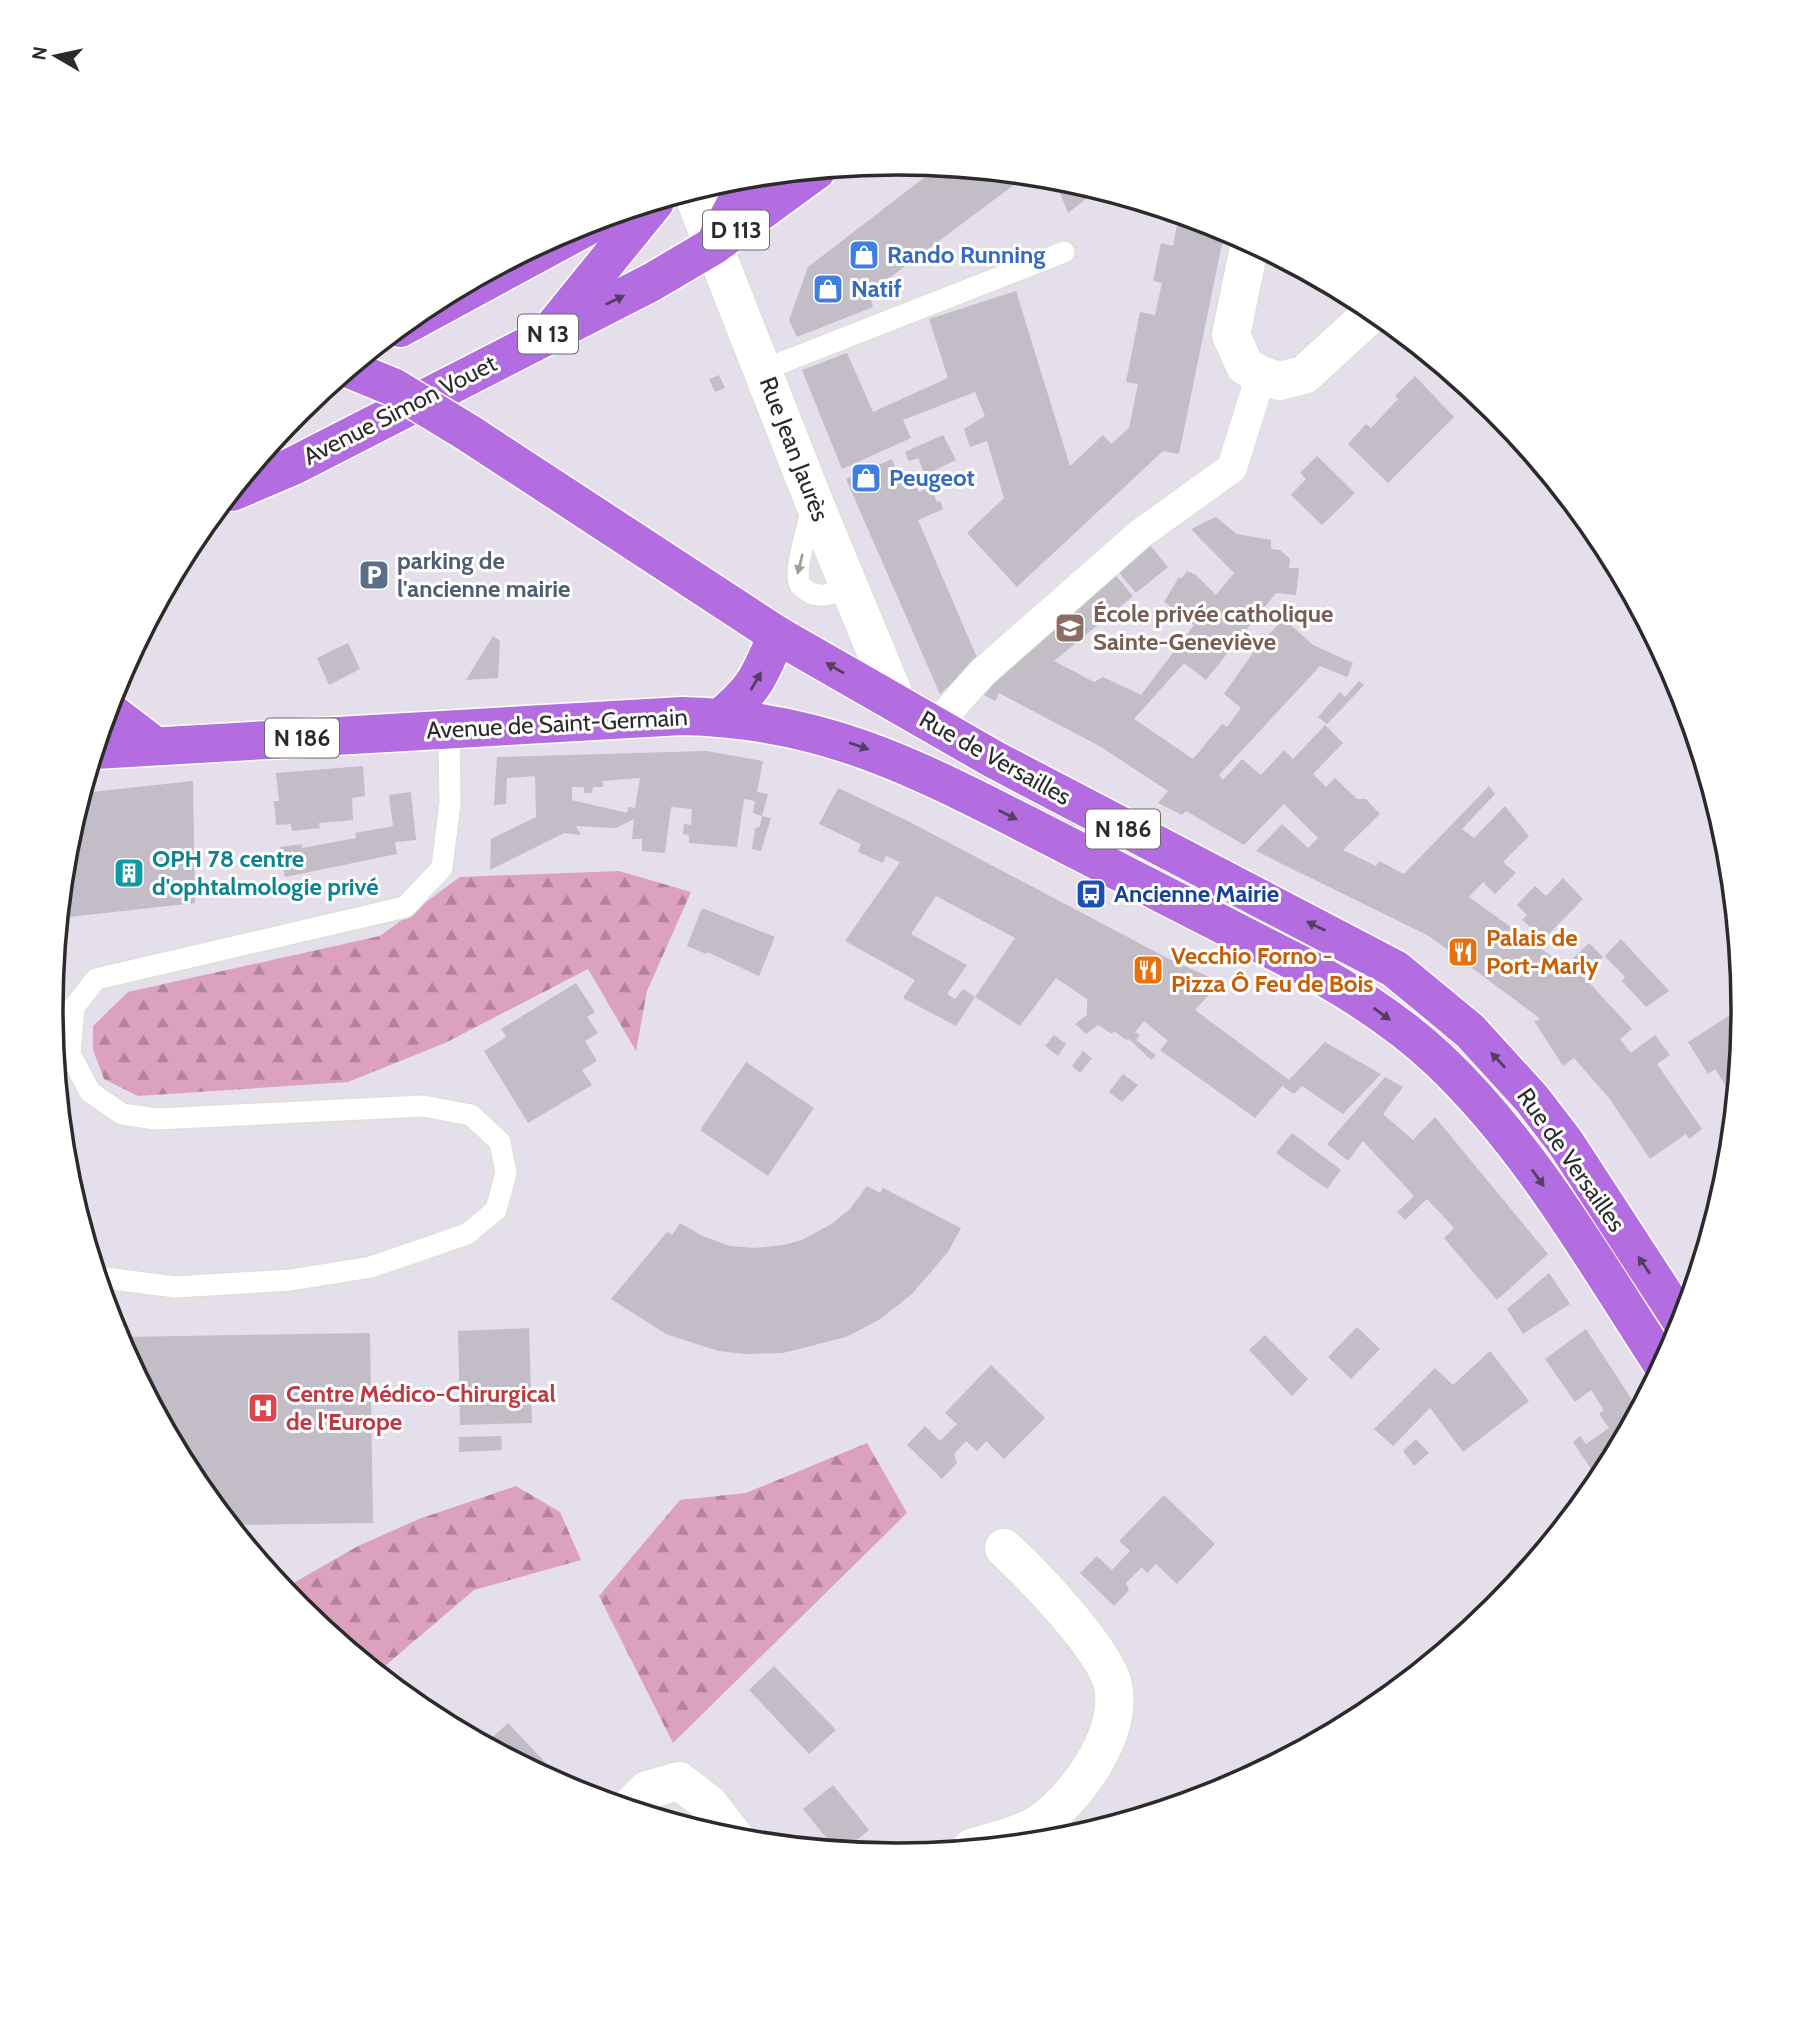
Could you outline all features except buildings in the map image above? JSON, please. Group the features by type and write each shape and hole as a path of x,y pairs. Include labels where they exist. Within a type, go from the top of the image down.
{"main road":[{"name":"Avenue Simon Vouet","path":"248,485 293,466 652,282 713,246 803,181"},
{"path":"713,246 743,189"},
{"path":"548,334 645,214"},
{"name":"Rue de Versailles","path":"358,373 403,393 470,434 777,635 898,705 1188,864 1347,941 1395,970 1433,999 1501,1063 1550,1122 1674,1311"},
{"path":"720,716 748,695 777,635"},
{"path":"116,716 155,747"},
{"name":"Avenue de Saint-Germain","path":"155,747 720,716 838,739 901,762 947,785"},
{"name":"N 186","path":"104,750 155,747"},
{"name":"Rue de Versailles","path":"947,785 1313,971 1351,992 1412,1037 1466,1087 1514,1145 1656,1355"}],"street":[{"name":"Rue Jean Jaurès","path":"695,200 812,498 898,705"},
{"path":"1248,253 1231,335 1245,366 1279,382 1304,375 1365,319"},
{"path":"935,726 983,671 1119,552 1232,468 1261,375"},
{"path":"1004,1548 1033,1575 1102,1661 1113,1685 1115,1720 1099,1752 1066,1801 1035,1826 1006,1836"},
{"path":"636,1801 647,1790 679,1782 709,1804 725,1825"}],"lane":[{"path":"763,370 1064,252"},
{"path":"108,1279 175,1287 291,1280 371,1267 467,1234 496,1210 506,1173 500,1142 471,1115 424,1106 156,1119 122,1114 90,1091 70,1054 74,1007 96,979 405,907 442,868 450,803 449,729"}],"green space":[{"path":"619,871 691,892 647,991 636,1051 588,969 445,1043 348,1082 138,1096 104,1079 93,1050 93,1026 128,992 380,936 460,877"},
{"path":"867,1443 907,1513 673,1743 599,1596 680,1500 746,1493"},
{"path":"516,1486 560,1512 581,1560 474,1590 384,1667 347,1636 293,1583 358,1546 419,1519"}],"place":[{"name":"Rando Running","path":"864,255"},
{"name":"Natif","path":"828,289"},
{"name":"Peugeot","path":"866,478"},
{"name":"parking de l'ancienne mairie","path":"374,575"},
{"name":"École privée catholique Sainte-Geneviève","path":"1070,628"},
{"name":"OPH 78 centre d'ophtalmologie privé","path":"129,873"},
{"name":"Ancienne Mairie","path":"1091,894"},
{"name":"Palais de Port-Marly","path":"1463,952"},
{"name":"Vecchio Forno - Pizza Ô Feu de Bois","path":"1148,970"},
{"name":"Centre Médico-Chirurgical de l'Europe","path":"263,1408"}]}
